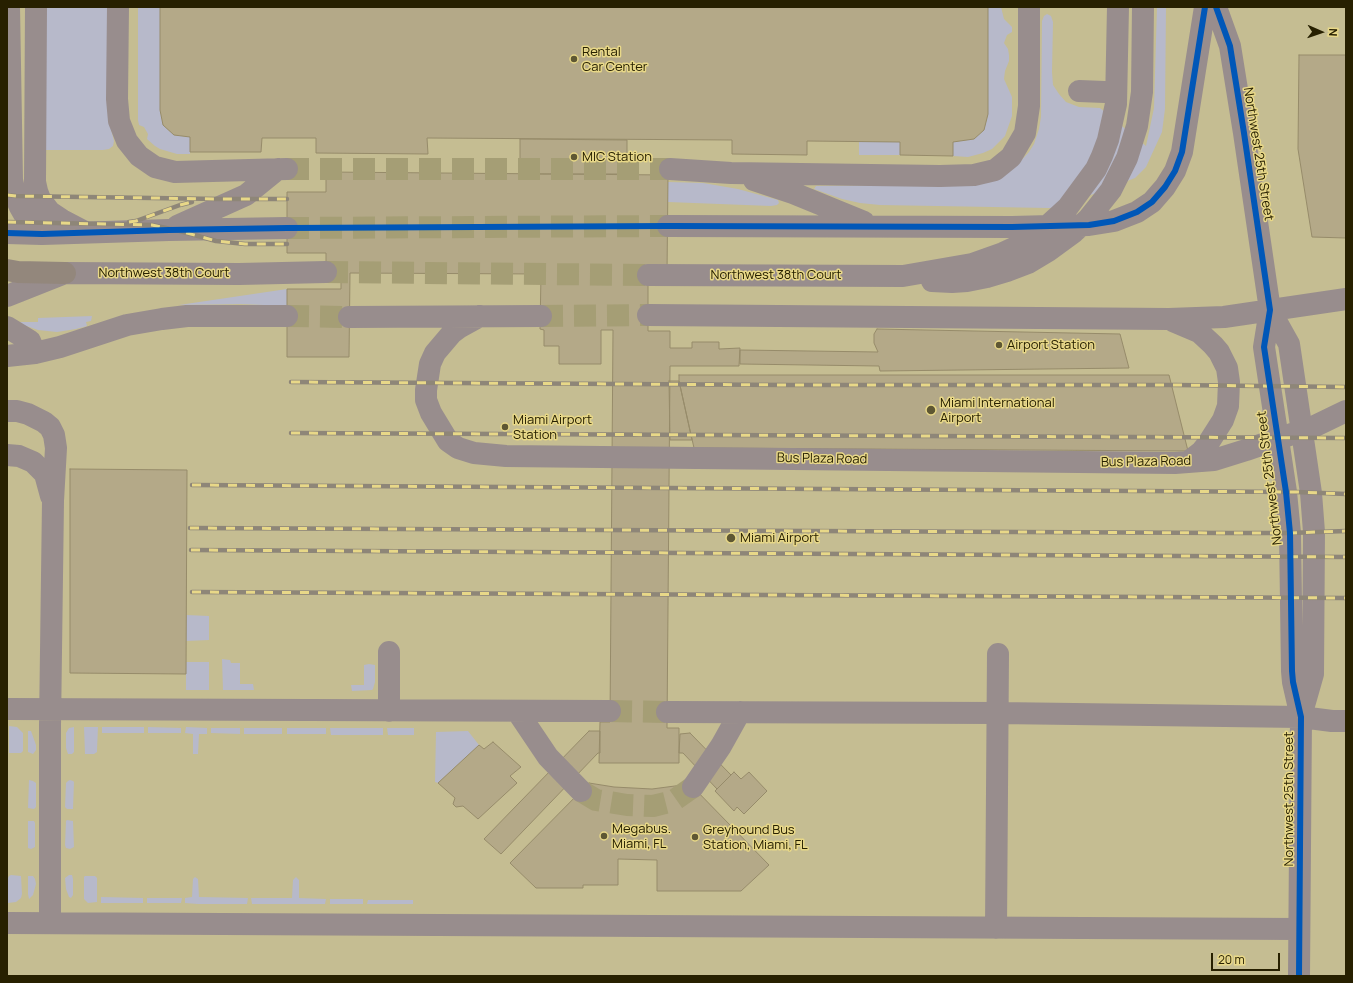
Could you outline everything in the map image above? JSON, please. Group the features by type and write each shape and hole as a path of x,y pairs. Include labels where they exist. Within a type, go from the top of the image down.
{"highway":[{"path":"7,270 18,272 65,273"}],"street":[{"path":"9,7 12,180 16,198 24,214 42,234"},
{"path":"36,7 36,191 50,212 86,232"},
{"path":"118,7 117,99 119,120 127,141 139,156 155,167 175,172 283,169 246,195 169,230"},
{"path":"670,169 731,173 940,176 974,175 995,170 1011,156 1025,133 1029,106 1029,7"},
{"path":"903,276 972,264 1003,254 1045,228 1073,201 1096,169 1108,140 1114,116 1117,84 1118,7"},
{"path":"903,276 939,282 987,278 1028,263 1048,251 1074,232 1088,219 1111,190 1127,158 1134,138 1141,108 1143,7"},
{"path":"668,226 1012,227 1089,225 1114,221 1137,212 1152,202 1166,187 1175,171 1182,152 1205,7"},
{"name":"Northwest 25th Street","path":"1216,7 1230,46 1270,310 1264,347 1290,533 1293,682 1301,717 1299,976"},
{"path":"1079,91 1105,92"},
{"path":"731,173 793,193 872,226"},
{"path":"7,233 42,234 287,228"},
{"name":"Northwest 38th Court","path":"7,296 65,273 239,274 326,272"},
{"name":"Northwest 38th Court","path":"648,275 903,276"},
{"path":"648,315 1168,319 1224,317 1346,299"},
{"name":"Northwest 25th Street","path":"1270,310 1289,344 1311,493 1314,532 1313,674 1301,717"},
{"path":"7,356 35,353 60,347 127,325 162,319 187,316 287,316"},
{"name":"Bus Plaza Road","path":"480,316 452,332 434,353 430,364 426,390 426,400 430,413 448,441 458,448 474,453 506,456 1175,463 1214,460 1302,431 1346,411"},
{"path":"349,317 540,316"},
{"path":"1168,319 1199,332 1214,345 1227,368 1229,382 1228,406 1224,420 1201,452 1188,462"},
{"path":"7,327 30,341 35,353"},
{"path":"7,411 17,411 28,414 50,427 54,435 56,448 53,501 50,710 50,923"},
{"path":"7,455 19,456 33,462 45,474 53,501"},
{"path":"389,652 389,711"},
{"path":"996,928 998,654"},
{"path":"7,709 610,711"},
{"path":"517,711 548,757 580,791"},
{"path":"667,712 998,713 1301,717 1332,721 1346,721"},
{"path":"693,787 721,746 740,712"},
{"path":"7,923 1299,929"}],"shaded area":[{"path":"45,7 108,7 110,125 114,141 113,146 109,149 46,150"},
{"path":"138,7 160,7 160,110 163,125 174,135 190,137 190,154 177,154 160,149 147,139 148,134 144,127 139,125"},
{"path":"988,7 1001,7 1004,19 1012,27 1012,32 1007,35 1004,43 1008,49 1009,61 1004,79 1012,97 1012,116 1005,136 992,149 968,157 953,156 953,142 974,139 984,130 988,114"},
{"path":"1157,7 1166,7 1165,109 1162,132 1146,167 1135,178 1057,208 880,205 842,199 814,189 816,186 907,185 1015,167 1029,152 1034,144 1039,129 1041,117 1042,21 1044,16 1047,14 1051,16 1053,22 1053,85 1059,94 1066,102 1079,107 1100,108 1146,146 1154,108"},
{"path":"859,141 900,142 900,155 859,155"},
{"path":"668,182 703,183 738,189 778,200 779,203 771,206 668,202"},
{"path":"287,289 287,306 241,304 179,305"},
{"path":"92,316 91,321 86,322 87,326 57,332 38,330 15,322 38,322 38,318"},
{"path":"186,615 209,616 209,640 186,641"},
{"path":"222,659 230,660 231,663 240,663 240,684 253,684 254,690 223,690"},
{"path":"186,662 209,662 209,690 186,690"},
{"path":"364,665 375,665 375,682 373,689 352,691 351,685 364,685"},
{"path":"9,726 17,727 23,733 23,751 21,753 9,753"},
{"path":"74,727 74,752 72,754 68,754 66,748 66,733 69,728"},
{"path":"84,727 98,727 97,752 94,754 85,754"},
{"path":"102,727 144,727 144,733 102,733"},
{"path":"148,727 181,728 181,733 148,733"},
{"path":"186,727 207,728 207,734 199,734 198,754 193,754 193,734 185,733"},
{"path":"211,728 240,728 240,734 211,733"},
{"path":"244,728 282,728 282,734 244,734"},
{"path":"287,728 326,728 326,734 287,734"},
{"path":"330,728 383,728 383,735 331,735"},
{"path":"387,728 414,728 414,735 388,735"},
{"path":"28,731 31,731 36,745 36,750 33,754 28,752"},
{"path":"468,731 479,745 438,783 435,782 436,732"},
{"path":"29,780 36,783 36,807 34,809 28,808"},
{"path":"70,780 74,782 73,809 67,809 65,807 66,783"},
{"path":"67,820 73,821 74,847 70,849 66,848 65,845"},
{"path":"28,821 34,821 35,823 35,847 31,849 28,848"},
{"path":"11,875 21,876 22,894 21,898 16,902 8,903 8,878"},
{"path":"72,875 73,879 73,895 71,898 69,897 66,889 65,878"},
{"path":"28,876 33,876 36,884 33,895 29,899 28,894"},
{"path":"85,876 95,876 97,878 97,902 88,903 84,899"},
{"path":"195,877 198,879 199,897 248,898 247,904 185,903 185,898 192,897 193,879"},
{"path":"296,877 299,880 299,898 326,899 325,904 252,904 251,898 292,898 293,880"},
{"path":"101,897 143,898 143,903 101,903"},
{"path":"147,898 182,898 181,903 147,903"},
{"path":"330,899 363,899 363,904 330,904"},
{"path":"368,900 413,900 413,904 367,904"}],"building":[{"name":"Rental Car Center","path":"160,7 988,7 988,114 984,130 974,139 953,142 953,156 900,155 900,142 807,141 807,155 732,154 732,140 427,138 428,154 316,153 316,138 262,138 261,152 190,152 190,137 174,135 163,125 160,110"},
{"path":"1299,55 1346,55 1346,238 1312,237 1298,149"},
{"name":"MIC Station","path":"520,139 627,140 627,174 520,174"},
{"path":"326,172 668,175 667,274 648,275 648,331 670,331 670,348 692,348 692,342 719,342 719,349 740,348 739,366 670,366 667,728 679,728 679,763 599,763 600,722 610,722 613,330 601,330 601,364 559,364 559,346 544,346 544,330 540,329 541,274 350,273 349,357 287,357 287,289 341,289 341,273 326,273 326,253 287,253 287,192 326,192"},
{"path":"877,329 1120,334 1129,368 880,371 879,366 740,364 740,350 878,352 874,343 874,334"},
{"path":"679,375 1169,375 1188,451 694,448 679,381"},
{"path":"669,381 679,381 692,440 670,440"},
{"path":"70,469 187,470 186,674 70,673"},
{"path":"589,731 600,731 600,753 598,753 501,854 484,839"},
{"path":"690,733 731,775 717,789 683,753 679,753 680,734"},
{"path":"493,742 521,767 510,776 517,783 478,819 463,806 456,807 453,804 455,798 438,783 479,745 484,749"},
{"path":"734,772 741,779 749,772 767,791 744,814 737,807 734,811 715,791"},
{"path":"589,783 614,787 652,789 690,784 769,865 741,891 657,891 657,860 618,859 618,885 583,885 583,888 536,888 510,863"}],"tunnel":[{"path":"287,169 670,169"},
{"path":"287,228 668,226"},
{"path":"326,272 648,275"},
{"path":"541,316 648,315"},
{"path":"287,316 349,317"},
{"path":"610,711 667,712"},
{"path":"581,791 596,800 627,805 653,806 673,801 693,787"}],"railway":[{"path":"7,195 287,199"},
{"path":"129,222 192,202"},
{"path":"7,222 152,225 216,241 245,244 287,244"},
{"path":"291,382 1346,387"},
{"path":"291,433 1346,438"},
{"path":"192,485 1297,492 1346,494"},
{"path":"190,528 1228,533 1346,531"},
{"path":"191,550 1346,557"},
{"path":"192,592 1346,598"}],"cycle path":[{"path":"7,233 42,234 287,228 668,226 1012,227 1089,225 1114,221 1137,212 1152,202 1165,187 1175,171 1182,152 1205,7"},
{"path":"1216,7 1230,46 1270,310 1264,347 1286,492 1290,533 1292,671 1301,717 1299,976"}],"place":[{"name":"Rental Car Center","path":"574,59"},
{"name":"MIC Station","path":"574,157"},
{"name":"Airport Station","path":"999,345"},
{"name":"Miami International Airport","path":"931,410"},
{"name":"Miami Airport Station","path":"505,427"},
{"name":"Miami Airport","path":"731,538"},
{"name":"Megabus. Miami, FL","path":"604,836"},
{"name":"Greyhound Bus Station, Miami, FL","path":"695,837"}]}
